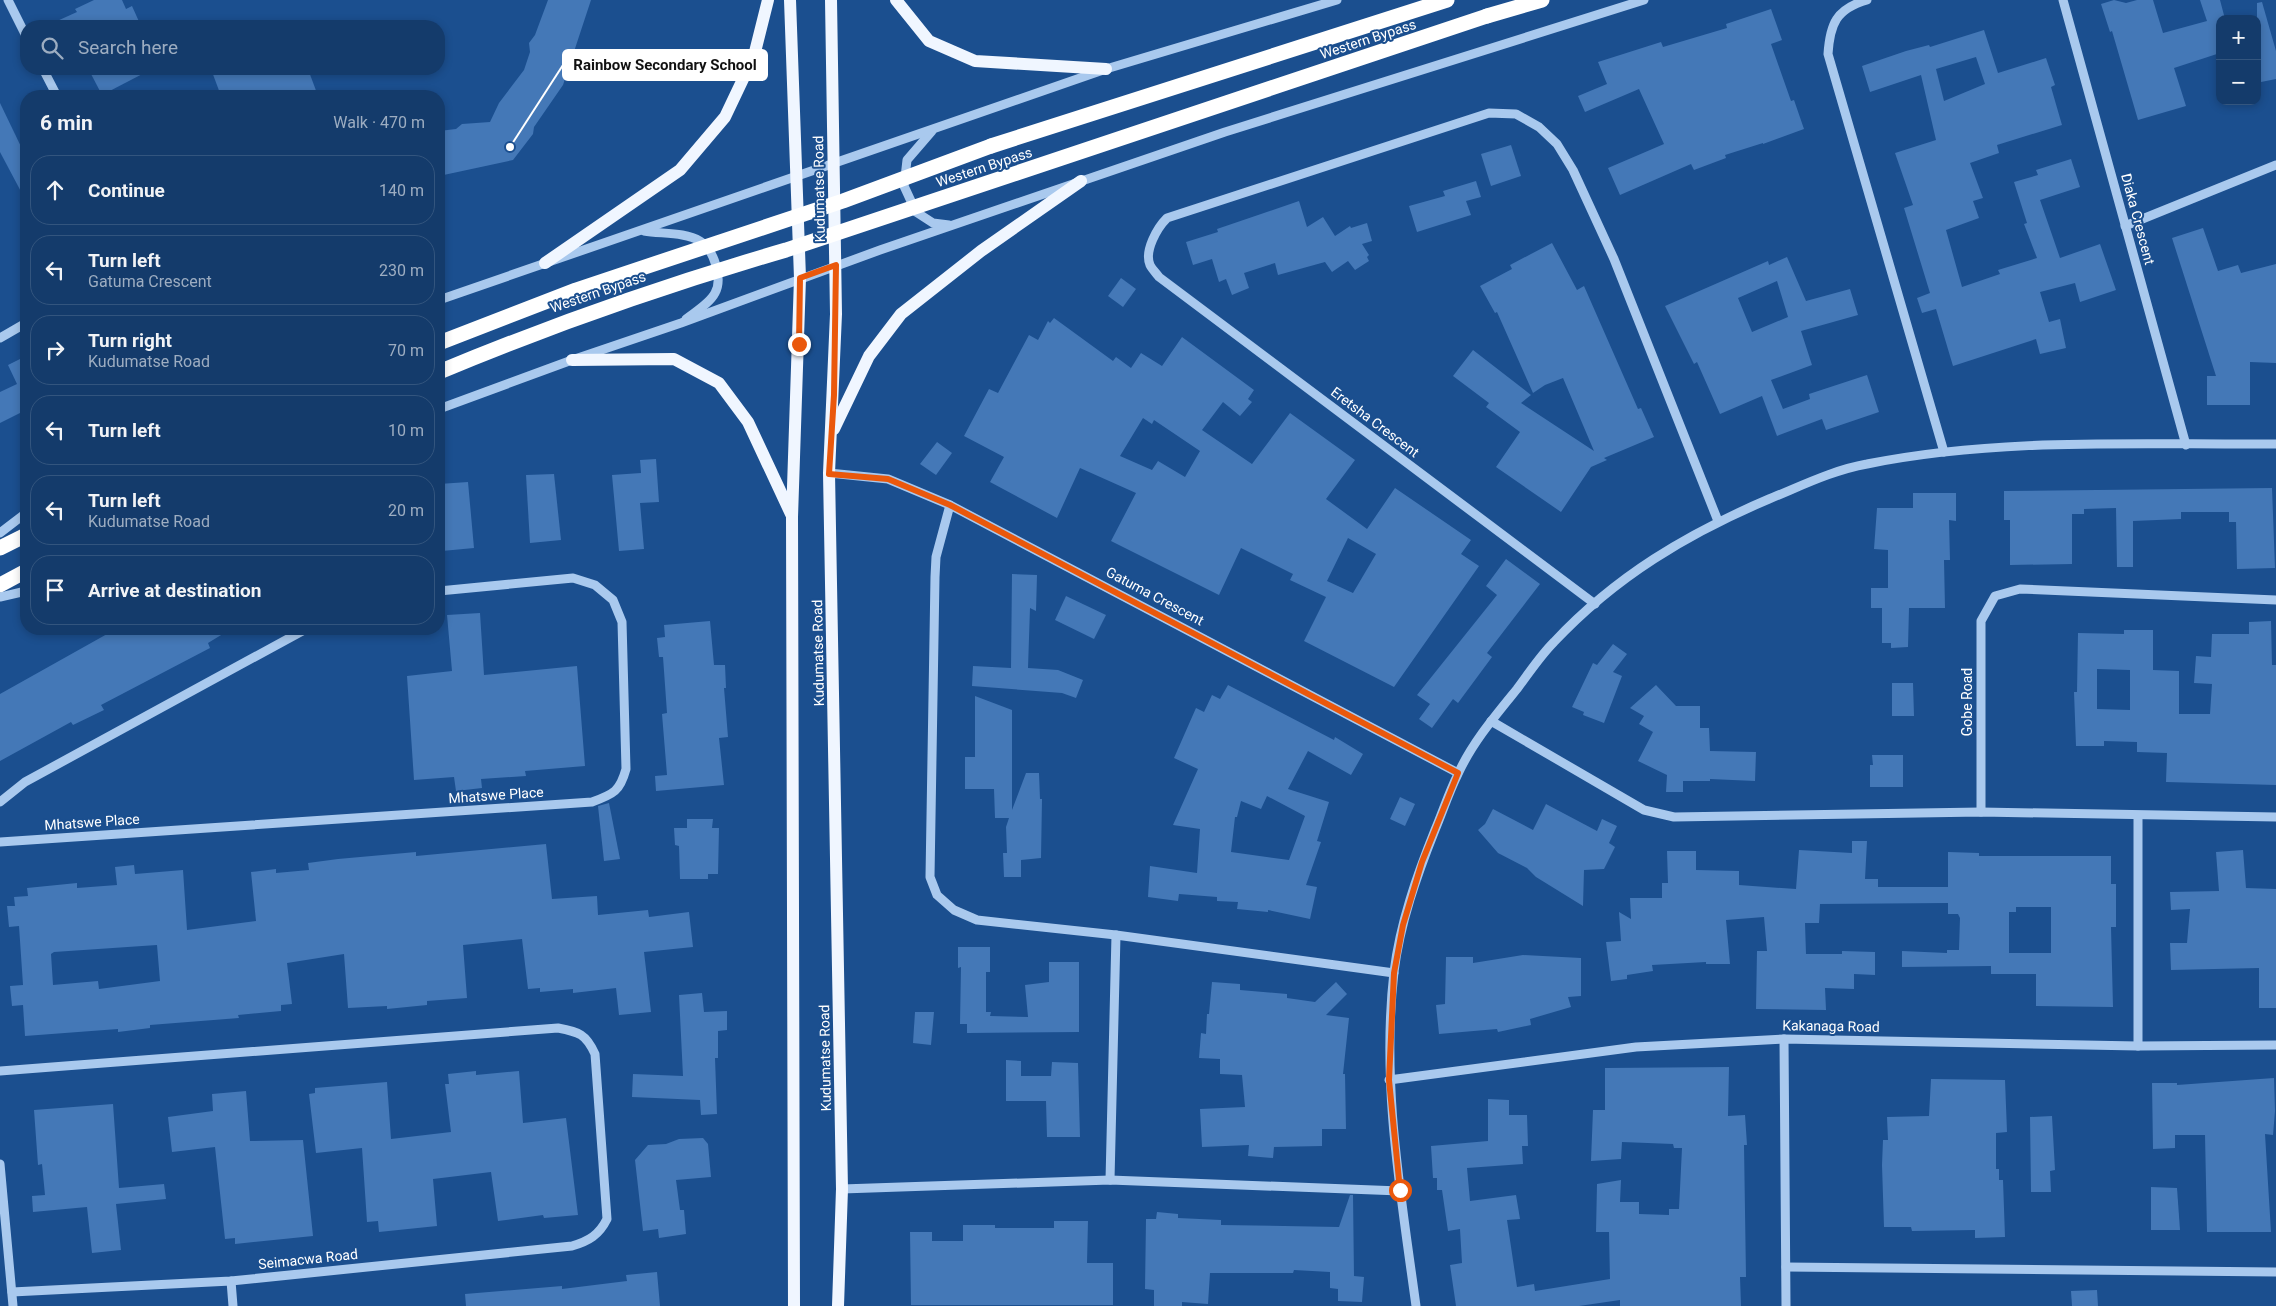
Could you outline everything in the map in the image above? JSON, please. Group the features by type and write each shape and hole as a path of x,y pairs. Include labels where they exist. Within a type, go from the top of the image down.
{"highway":[{"name":"Western Bypass","path":"445,341 601,281 842,201 991,146 1447,0"},
{"name":"Western Bypass","path":"445,369 539,330 684,280 786,250 1486,16 1542,0"},
{"path":"0,548 20,538"},
{"path":"0,585 20,574"}],"main road":[{"path":"545,263 680,170 725,117 754,56 768,0"},
{"name":"Kudumatse Road","path":"790,0 800,278 792,517 794,1306"},
{"name":"Kudumatse Road","path":"831,0 836,265 834,395 829,474 842,1190 838,1306"},
{"path":"896,0 929,41 976,61 1106,69"},
{"path":"830,437 869,356 901,314 981,251 1081,181"},
{"path":"572,360 674,359 718,383 748,422 792,517"}],"street":[{"path":"8,0 20,24"},
{"path":"445,298 796,176 932,131 1106,69 1337,0"},
{"path":"445,407 572,360 681,323 836,265 1225,132 1644,0"},
{"path":"1867,0 1854,4 1836,18 1830,32 1828,54 1944,452"},
{"name":"Diaka Crescent","path":"2063,0 2186,445"},
{"path":"46,75 54,90"},
{"name":"Eretsha Crescent","path":"1595,604 1159,277 1150,266 1147,254 1160,225 1167,218 1489,113 1516,114 1539,127 1557,144 1573,170 1614,259 1718,521"},
{"path":"932,131 907,160 904,186 916,212 932,223 952,225"},
{"path":"2125,226 2276,165"},
{"path":"641,231 684,236 702,242 715,260 719,279 715,294 681,323"},
{"path":"0,338 20,326"},
{"path":"1416,1306 1400,1190 1389,1080 1394,973 1403,925 1422,862 1458,773 1491,721 1553,643 1616,585 1682,540 1718,521 1823,477 1856,467 1944,452 2028,446 2276,444"},
{"name":"Gatuma Crescent","path":"829,474 888,479 950,505 1458,773"},
{"path":"950,505 936,556 935,578 930,877 938,895 954,910 977,920 1116,935 1394,973"},
{"path":"0,533 20,518"},
{"name":"Mhatswe Place","path":"0,842 592,802 611,795 622,784 626,769 622,622 613,600 595,586 573,578 445,591"},
{"name":"Gobe Road","path":"1981,812 1981,621 1995,596 2020,589 2276,600"},
{"path":"0,597 20,592"},
{"path":"0,802 25,782 295,635"},
{"path":"1491,721 1644,810 1674,817 1981,812 2276,817"},
{"path":"2138,816 2138,1046"},
{"path":"1110,1180 1116,935"},
{"name":"Seimacwa Road","path":"0,1071 558,1028 578,1032 590,1041 595,1054 607,1219 601,1230 588,1241 572,1246 231,1281 12,1292"},
{"path":"1784,1039 1786,1306"},
{"name":"Kakanaga Road","path":"1389,1080 1636,1047 1784,1039 2138,1046 2276,1045"},
{"path":"0,1164 13,1306"},
{"path":"842,1190 1110,1180 1400,1190"},
{"path":"1786,1267 2276,1272"},
{"path":"231,1281 233,1306"}],"building":[{"path":"94,0 122,0 126,9 132,6 138,20 59,20 77,12 75,9"},
{"path":"548,0 591,0 563,85 534,127 533,134 513,160 445,175 445,130 456,129 462,124 490,122 499,103 524,70 530,52 529,43 535,35"},
{"path":"2114,0 2126,3 2137,0 2153,0 2163,33 2207,21 2200,0 2220,0 2224,15 2216,15 2216,54 2174,68 2186,106 2138,120 2112,31 2110,32 2101,4"},
{"path":"2262,2 2276,51 2276,79 2261,82 2261,15 2257,15 2257,3"},
{"path":"1771,9 1782,40 1771,44 1791,101 1794,100 1804,129 1725,155 1726,158 1694,170 1691,164 1620,195 1608,168 1664,144 1639,89 1585,112 1578,96 1607,84 1598,62 1661,42 1663,47 1727,28 1726,24"},
{"path":"1984,30 1998,73 2046,58 2055,85 2051,87 2062,125 1997,145 1999,153 1970,163 1983,198 1973,201 1979,218 1946,230 1962,287 2000,274 1998,270 2037,258 2024,224 2027,223 2014,182 2038,175 2036,170 2071,159 2080,187 2040,200 2060,258 2100,244 2116,290 2080,302 2075,283 2040,292 2049,322 2060,319 2066,348 2040,354 2036,339 1953,366 1936,309 1922,313 1917,298 1930,293 1904,208 1913,205 1895,153 1936,140 1921,75 1870,92 1862,66 1906,51 1929,45 1930,47","holes":["1976,57 1985,84 1944,101 1936,69"]},
{"path":"92,75 140,75 112,90 99,90"},
{"path":"213,75 310,75 316,90 219,90"},
{"path":"0,103 20,145 20,190 0,152"},
{"path":"1511,145 1521,176 1491,186 1481,154"},
{"path":"1476,181 1481,197 1466,201 1471,215 1417,232 1409,206 1445,196 1443,191"},
{"path":"1299,201 1307,227 1323,217 1335,236 1350,226 1351,228 1367,223 1372,241 1362,244 1369,255 1367,257 1369,261 1355,270 1348,261 1332,272 1325,262 1278,275 1275,263 1244,273 1249,288 1232,295 1226,279 1219,282 1212,259 1193,265 1186,242 1218,232 1217,229"},
{"path":"2203,228 2218,271 2238,265 2241,273 2276,264 2276,363 2250,362 2250,405 2207,405 2207,376 2216,376 2172,238"},
{"path":"1552,243 1577,290 1584,286 1638,409 1641,408 1654,437 1604,458 1607,460 1591,467 1561,512 1496,467 1520,432 1486,407 1489,403 1453,376 1473,350 1531,395 1521,403 1594,451 1563,378 1545,385 1533,393 1497,312 1495,313 1480,286 1512,269 1510,265"},
{"path":"1787,257 1806,301 1850,289 1858,315 1801,331 1812,365 1771,380 1783,409 1810,399 1809,394 1867,375 1879,412 1826,430 1822,419 1777,436 1762,396 1720,414 1697,362 1694,364 1665,306 1768,261 1769,265","holes":["1777,281 1788,317 1752,332 1738,298"]},
{"path":"1121,278 1136,289 1123,307 1108,296"},
{"path":"1054,318 1113,361 1116,357 1131,368 1141,353 1162,366 1182,337 1254,390 1248,399 1252,402 1240,416 1223,402 1202,430 1252,464 1290,413 1355,460 1326,499 1367,529 1395,488 1471,540 1461,554 1479,566 1394,687 1304,641 1326,597 1290,580 1293,574 1241,548 1219,595 1111,541 1136,493 1080,468 1057,518 990,482 1004,457 964,436 989,389 998,393 1029,335 1038,340 1048,321 1050,323","holes":["1143,418 1152,424 1154,420 1200,451 1185,477 1158,461 1152,470 1120,456","1348,538 1376,554 1353,593 1327,581"]},
{"path":"20,359 20,413 0,423 0,392 17,384 8,365"},
{"path":"937,442 952,453 936,475 920,464"},
{"path":"656,459 659,502 640,503 644,549 619,551 612,475 641,473 640,460"},
{"path":"554,474 561,540 530,543 526,475"},
{"path":"468,482 474,548 445,551 445,484"},
{"path":"2272,488 2275,568 2237,569 2236,522 2229,522 2229,512 2181,512 2181,519 2133,521 2133,567 2117,567 2116,508 2084,509 2084,514 2072,514 2072,564 2010,565 2010,520 2004,520 2004,491"},
{"path":"1913,493 1956,493 1956,521 1949,520 1950,560 1944,560 1945,608 1909,608 1908,647 1891,648 1891,643 1882,643 1882,608 1871,608 1871,588 1888,588 1888,550 1874,549 1877,508 1913,508"},
{"path":"1506,559 1540,584 1487,653 1492,657 1458,703 1453,699 1432,728 1419,719 1430,704 1417,695 1497,595 1486,586"},
{"path":"1012,574 1037,575 1036,611 1030,608 1028,668 1058,670 1083,680 1076,698 1062,693 972,686 973,666 1011,668"},
{"path":"1066,596 1106,615 1094,639 1055,620"},
{"path":"480,613 484,675 577,666 585,766 525,771 526,776 481,779 482,788 456,791 454,777 414,780 407,676 452,671 447,615"},
{"path":"710,621 714,665 725,665 726,688 724,688 728,737 719,738 724,785 656,791 655,776 667,775 662,714 667,713 663,657 659,657 657,638 665,637 664,625"},
{"path":"2271,621 2272,665 2276,665 2276,785 2166,782 2167,753 2137,752 2137,742 2104,741 2104,746 2076,746 2074,692 2077,692 2078,633 2124,634 2124,630 2153,630 2153,670 2179,671 2179,714 2210,714 2212,684 2194,683 2196,656 2211,657 2212,634 2249,634 2249,622","holes":["2097,669 2130,670 2130,710 2097,709"]},
{"path":"105,635 221,635 208,643 210,648 101,705 104,710 73,725 71,722 0,761 0,694"},
{"path":"1613,644 1627,654 1613,672 1622,676 1604,723 1583,715 1584,712 1572,707 1593,663 1597,665"},
{"path":"1892,683 1913,683 1914,716 1892,716"},
{"path":"1228,685 1334,740 1335,737 1363,754 1351,775 1308,751 1288,789 1329,802 1317,841 1321,842 1306,885 1317,887 1310,919 1268,910 1268,912 1237,909 1238,902 1217,901 1217,897 1179,894 1178,901 1148,897 1150,866 1197,873 1200,829 1173,825 1198,769 1174,758 1196,708 1204,712 1212,695 1220,699","holes":["1267,796 1305,816 1289,860 1231,852 1235,817 1237,817 1241,801 1261,809"]},
{"path":"1656,685 1676,706 1700,706 1700,728 1709,728 1710,751 1756,752 1755,781 1710,779 1710,781 1683,781 1683,792 1666,792 1667,775 1638,761 1653,732 1639,724 1644,716 1630,708"},
{"path":"975,696 1012,710 1012,810 1026,773 1039,773 1040,799 1042,799 1041,858 1021,860 1021,877 1004,877 1003,853 1007,853 1006,827 1009,818 995,818 994,789 965,789 965,757 975,757"},
{"path":"1872,755 1903,755 1903,787 1870,787 1870,765 1873,765"},
{"path":"1400,797 1415,804 1405,826 1390,819"},
{"path":"609,803 620,859 604,861 598,806"},
{"path":"1546,804 1597,831 1602,819 1617,826 1609,843 1615,847 1604,869 1584,870 1583,906 1536,877 1527,868 1498,853 1478,830 1485,824 1493,809 1533,830"},
{"path":"687,819 713,819 712,828 719,828 718,874 708,874 708,879 680,879 679,846 675,845 674,828 687,828"},
{"path":"1852,841 1867,841 1865,879 1878,879 1878,887 1948,887 1948,852 1979,853 1979,856 2111,856 2111,884 2116,884 2116,927 2111,927 2113,1007 2036,1006 2036,974 1991,974 1991,966 1902,967 1902,951 1947,953 1947,950 1959,950 1960,918 1958,914 1948,914 1948,903 1820,904 1819,923 1805,923 1806,954 1842,954 1842,951 1875,952 1875,975 1854,974 1854,989 1825,988 1826,1010 1756,1009 1757,951 1767,951 1764,917 1726,920 1730,964 1706,964 1706,962 1652,965 1653,971 1627,975 1627,979 1611,981 1606,942 1621,941 1619,912 1631,919 1630,898 1662,898 1662,883 1668,883 1667,851 1696,851 1696,870 1739,871 1739,885 1796,889 1799,850 1852,853","holes":["2016,907 2051,907 2051,953 2009,953 2009,912 2016,912"]},
{"path":"546,844 552,899 597,896 598,915 648,910 649,917 689,912 693,947 644,952 651,1012 619,1015 616,988 573,993 573,989 540,992 540,988 528,989 522,939 463,945 467,998 427,1001 427,1005 387,1009 387,1006 348,1008 344,954 287,963 292,1004 281,1005 281,1011 238,1015 239,1018 150,1025 150,1028 118,1032 118,1029 25,1036 23,1005 12,1006 10,986 23,985 19,926 9,927 7,906 15,906 14,897 28,896 27,888 77,883 77,888 117,885 115,867 134,865 135,874 183,870 187,930 256,921 251,872 276,869 276,873 309,870 308,863 338,859 416,852 416,856","holes":["157,945 160,981 99,989 98,981 53,985 51,954 54,952"]},
{"path":"2243,850 2246,888 2276,889 2276,1008 2259,1008 2259,968 2171,970 2170,943 2187,943 2190,909 2171,910 2170,892 2219,891 2216,852"},
{"path":"958,947 990,947 990,972 986,972 986,1012 991,1012 990,1016 1028,1017 1025,985 1049,982 1049,962 1079,962 1079,1032 967,1033 967,1024 960,1024 961,967 958,968"},
{"path":"1523,955 1581,958 1581,996 1568,997 1571,1007 1530,1019 1531,1025 1498,1032 1497,1029 1439,1034 1436,1005 1445,1004 1446,957 1473,957 1473,963"},
{"path":"1212,982 1240,984 1240,990 1287,994 1287,998 1315,1002 1336,982 1347,994 1326,1015 1349,1018 1343,1074 1345,1074 1346,1129 1322,1129 1322,1146 1274,1147 1273,1158 1248,1156 1249,1145 1202,1147 1200,1109 1245,1107 1242,1075 1220,1074 1220,1059 1199,1058 1201,1033 1206,1034"},
{"path":"702,993 704,1012 727,1011 727,1030 718,1031 718,1058 715,1058 717,1114 701,1115 700,1100 632,1097 633,1074 683,1076 679,995"},
{"path":"915,1012 934,1012 931,1045 913,1043"},
{"path":"1006,1060 1021,1061 1021,1076 1051,1076 1052,1062 1078,1063 1080,1137 1047,1137 1046,1101 1006,1101"},
{"path":"1729,1067 1728,1116 1745,1115 1747,1145 1744,1145 1746,1277 1740,1277 1741,1306 1620,1306 1620,1300 1579,1306 1456,1306 1450,1265 1462,1263 1460,1229 1448,1231 1442,1190 1437,1190 1437,1178 1433,1178 1431,1146 1488,1141 1488,1099 1509,1100 1509,1115 1527,1115 1528,1146 1522,1146 1523,1164 1467,1168 1470,1201 1516,1195 1520,1219 1507,1220 1517,1287 1534,1284 1535,1291 1610,1279 1609,1232 1596,1232 1597,1184 1621,1180 1620,1202 1639,1202 1639,1214 1669,1215 1669,1209 1679,1209 1682,1148 1674,1148 1673,1144 1622,1142 1621,1159 1591,1161 1593,1110 1605,1110 1605,1068"},
{"path":"476,1071 476,1075 519,1071 523,1123 566,1118 578,1215 544,1218 543,1215 498,1221 491,1172 433,1179 437,1226 379,1232 378,1221 367,1222 362,1148 316,1153 309,1094 315,1093 315,1088 387,1082 391,1139 451,1132 445,1084 449,1084 448,1074"},
{"path":"2274,1078 2275,1111 2273,1135 2265,1134 2271,1232 2207,1232 2205,1135 2175,1135 2175,1148 2153,1149 2152,1083 2177,1083 2177,1085"},
{"path":"1931,1079 2005,1080 2007,1132 1996,1133 1996,1169 1999,1169 1999,1180 2003,1180 2005,1237 1975,1238 1975,1230 1912,1231 1911,1227 1884,1227 1882,1165 1883,1140 1888,1140 1887,1117 1929,1116"},
{"path":"246,1091 250,1141 303,1140 313,1236 235,1244 235,1238 225,1239 215,1147 172,1152 168,1117 213,1111 212,1094"},
{"path":"113,1104 119,1188 164,1184 166,1199 116,1204 121,1250 92,1253 87,1207 33,1212 32,1196 45,1195 42,1164 38,1165 34,1110"},
{"path":"2052,1116 2055,1170 2050,1171 2051,1192 2031,1192 2030,1117"},
{"path":"703,1138 708,1144 711,1177 676,1180 680,1210 684,1210 686,1234 659,1238 658,1229 643,1231 635,1160 648,1145 666,1144 679,1139"},
{"path":"2151,1187 2177,1188 2180,1230 2151,1230"},
{"path":"1350,1195 1353,1195 1354,1276 1364,1277 1362,1302 1338,1301 1338,1289 1330,1288 1330,1272 1294,1270 1293,1273 1210,1273 1208,1304 1182,1302 1182,1306 1154,1306 1154,1290 1145,1289 1146,1219 1156,1219 1157,1212 1178,1214 1178,1218 1221,1220 1221,1225 1339,1227"},
{"path":"1054,1221 1088,1221 1087,1263 1113,1263 1113,1305 911,1305 910,1232 932,1232 932,1241 963,1241 963,1225 995,1225 995,1228 1054,1228"},
{"path":"657,1272 660,1306 466,1306 465,1294 562,1286 562,1289 627,1281 626,1275"},
{"path":"2097,1290 2098,1306 2072,1306 2071,1291"}],"place":[{"name":"Rainbow Secondary School","path":"510,147"}],"route":[{"path":"799,344 800,278 836,265 834,395 829,474 888,479 910,486 950,505 1458,773 1422,862 1403,925 1394,973 1389,1080 1400,1190"}]}
